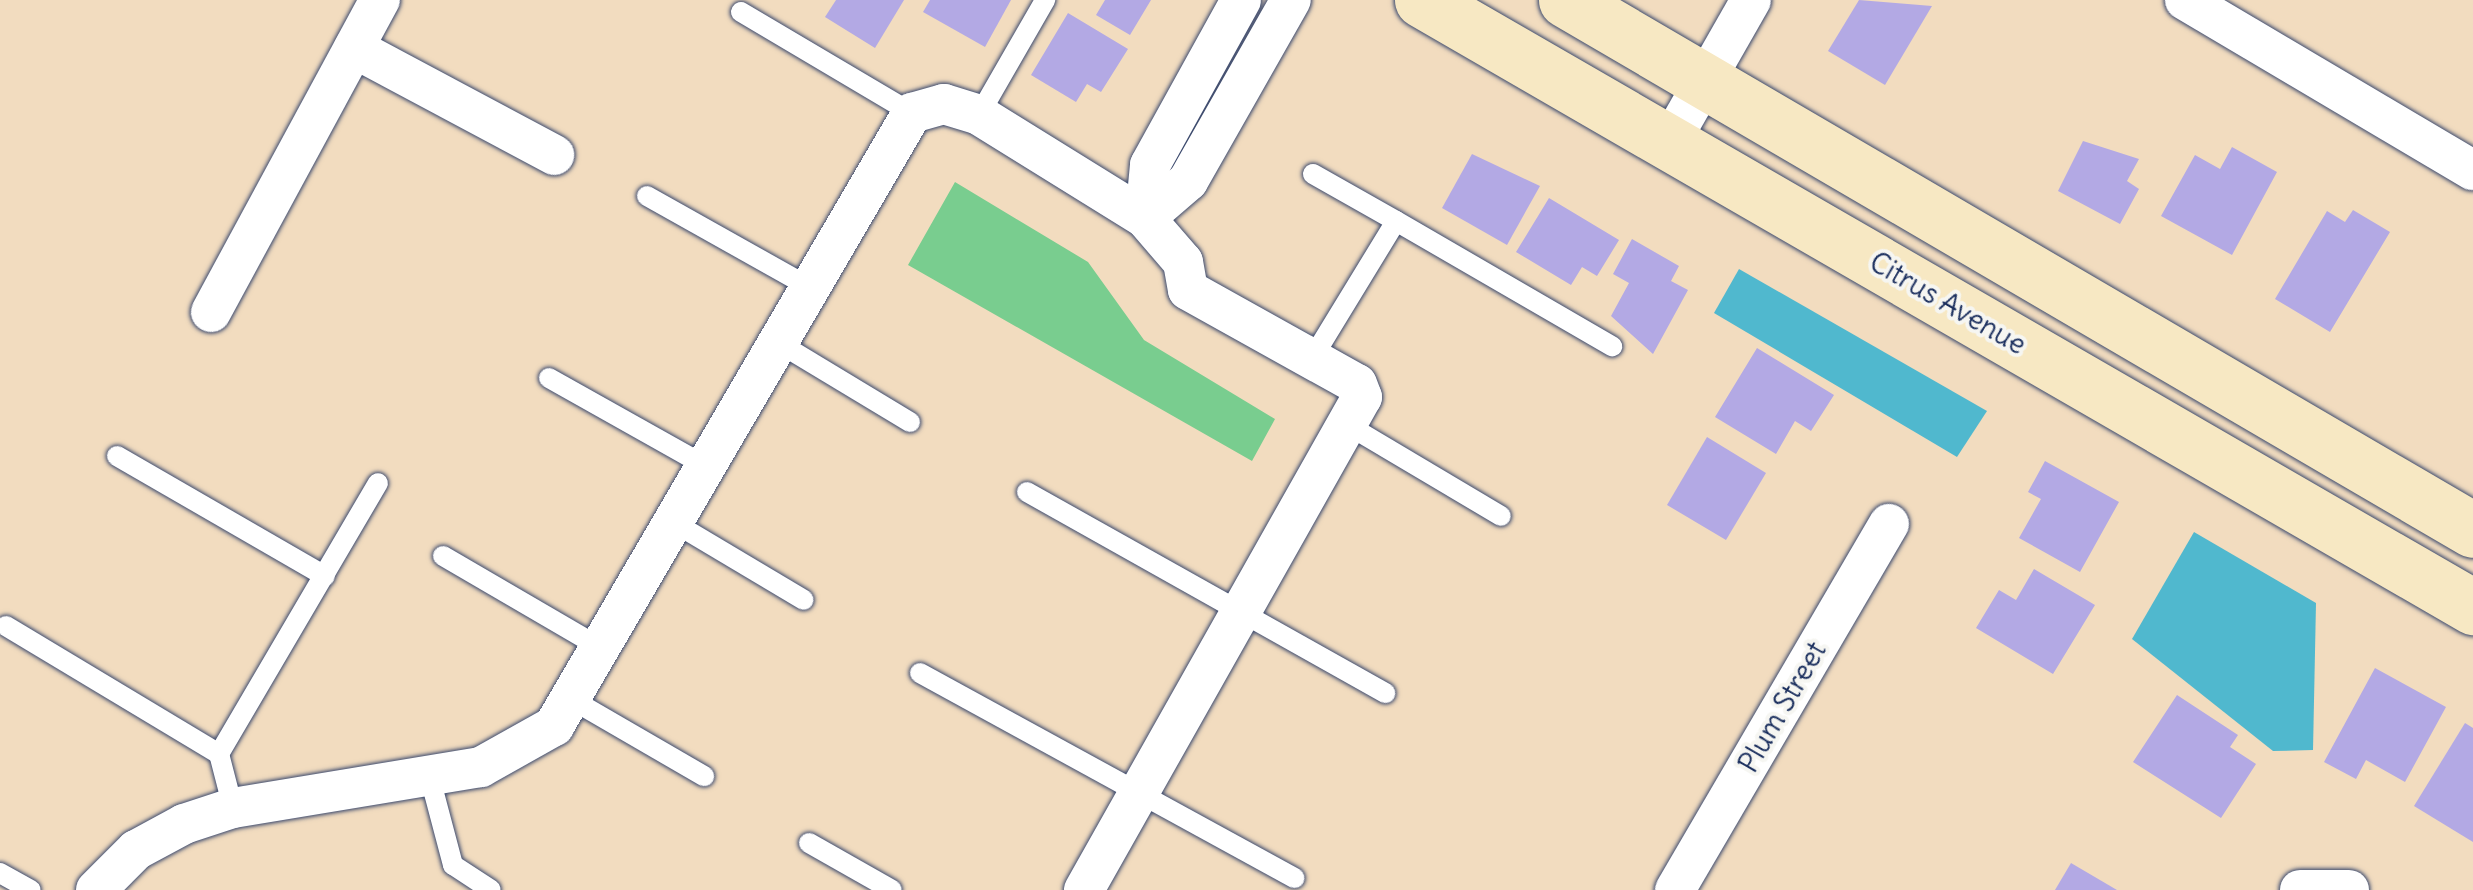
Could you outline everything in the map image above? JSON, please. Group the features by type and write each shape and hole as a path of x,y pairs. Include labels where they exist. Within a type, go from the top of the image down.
{"main road":[{"name":"Citrus Avenue","path":"1422,0 2473,607"},
{"path":"1566,0 2473,530"}],"street":[{"path":"211,312 380,0"},
{"path":"1145,218 1150,164 1241,0"},
{"path":"1145,218 1188,181 1291,0"},
{"path":"1670,142 1751,0"},
{"path":"2185,2 2473,170"},
{"path":"354,48 554,155"},
{"path":"96,890 136,850 232,808 481,767 554,726 912,113 944,104 979,115 1145,218 1183,262 1188,290 1310,362 1357,384 1362,396 1084,890"},
{"name":"Plum Street","path":"1674,890 1889,524"},
{"path":"2304,888 2350,890"}],"lane":[{"path":"979,115 1046,0"},
{"path":"742,12 912,113"},
{"path":"1313,174 1612,346"},
{"path":"647,196 810,288"},
{"path":"1310,362 1396,221"},
{"path":"779,344 910,422"},
{"path":"548,378 706,466"},
{"path":"1346,424 1501,516"},
{"path":"117,456 325,576"},
{"path":"232,808 219,754 378,483"},
{"path":"1027,492 1385,693"},
{"path":"673,522 804,600"},
{"path":"444,556 601,648"},
{"path":"6,626 219,754"},
{"path":"920,672 1141,790 1294,878"},
{"path":"571,699 704,776"},
{"path":"430,778 453,865 491,890"},
{"path":"808,843 892,890"},
{"path":"0,872 32,890"}],"green space":[{"path":"955,182 1088,262 1144,340 1275,419 1252,461 908,265"}],"water":[{"path":"1739,269 1987,411 1957,457 1714,313"},
{"path":"2194,532 2316,603 2313,750 2273,751 2132,639"}],"building":[{"path":"836,0 904,0 875,48 825,17"},
{"path":"930,0 1011,0 985,47 923,12"},
{"path":"1105,0 1151,0 1130,35 1096,15"},
{"path":"1859,0 1932,6 1885,85 1828,51"},
{"path":"1068,13 1128,49 1101,92 1087,84 1076,102 1031,75"},
{"path":"2083,141 2139,159 2127,181 2139,189 2120,224 2058,191"},
{"path":"2232,147 2277,172 2232,255 2161,216 2195,155 2220,169"},
{"path":"1472,154 1540,186 1507,245 1442,208"},
{"path":"1549,198 1619,240 1597,276 1582,267 1571,285 1516,252"},
{"path":"2353,210 2390,232 2330,332 2275,299 2327,211 2345,222"},
{"path":"1632,239 1679,266 1671,281 1688,290 1653,354 1611,316 1629,283 1613,274"},
{"path":"1757,348 1834,395 1811,431 1795,421 1776,454 1715,417"},
{"path":"1707,437 1766,473 1726,540 1667,505"},
{"path":"2045,461 2119,502 2080,572 2019,538 2041,499 2028,492"},
{"path":"2034,569 2095,605 2053,674 1976,628 1999,590 2016,600"},
{"path":"2375,668 2446,707 2405,782 2366,760 2356,779 2324,762"},
{"path":"2177,695 2238,735 2230,747 2256,764 2221,818 2133,762"},
{"path":"2465,723 2473,728 2473,842 2414,806"},
{"path":"2071,863 2117,890 2055,890"}]}
